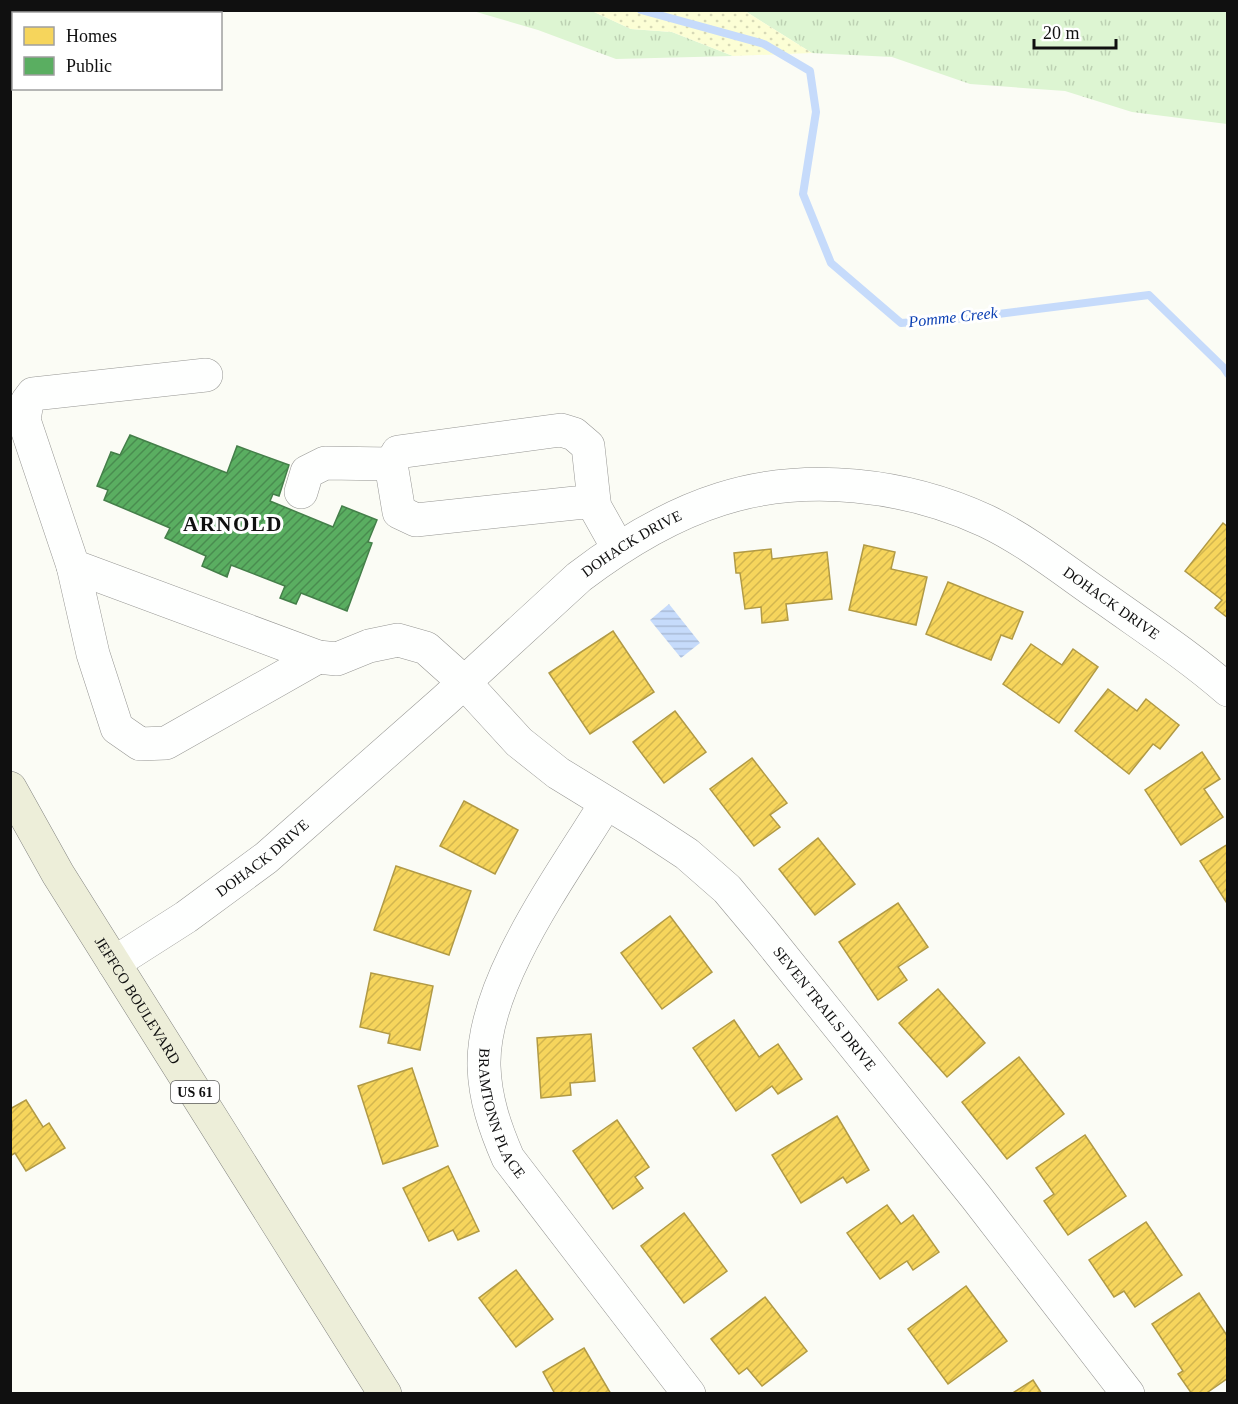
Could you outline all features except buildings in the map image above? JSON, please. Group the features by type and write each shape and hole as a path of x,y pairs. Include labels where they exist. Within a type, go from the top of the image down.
{"main road":[{"name":"JEFFCO BOULEVARD","path":"10,788 58,874 385,1394"}],"street":[{"path":"206,375 33,394 27,402 24,420 74,566 93,654 117,728 140,744 166,743 318,657"},
{"path":"594,501 416,520 399,512 391,464 398,452 561,430 574,434 588,446 595,507 618,548"},
{"path":"301,492 307,472 325,463 391,464"},
{"name":"DOHACK DRIVE","path":"114,963 186,917 266,858 579,577 618,548 695,509 720,499 755,490 829,485 873,489 916,497 954,508 988,522 1016,538 1200,665 1227,690"},
{"path":"74,566 318,657"},
{"name":"SEVEN TRAILS DRIVE","path":"318,657 337,659 369,646 398,640 426,648 464,682 519,742 558,773 687,854 705,868 764,932 976,1197 1128,1394"},
{"name":"BRAMTONN PLACE","path":"606,803 522,942 495,1000 486,1038 484,1065 487,1099 494,1126 508,1158 689,1394"}],"green space":[{"path":"473,11 592,11 631,29 672,32 733,56 616,59 538,30"},
{"path":"745,11 1227,11 1227,124 1132,112 1065,91 970,84 892,57 812,53"}],"sand":[{"path":"592,11 745,11 812,53 733,56 672,32 631,29"}],"water":[{"path":"669,604 700,643 681,658 650,620"}],"waterway":[{"name":"Pomme Creek","path":"641,10 764,44 810,71 816,112 803,194 831,263 901,323 967,318 1149,295 1228,374"}],"district":[{"name":"ARNOLD","path":"233,524"}]}
